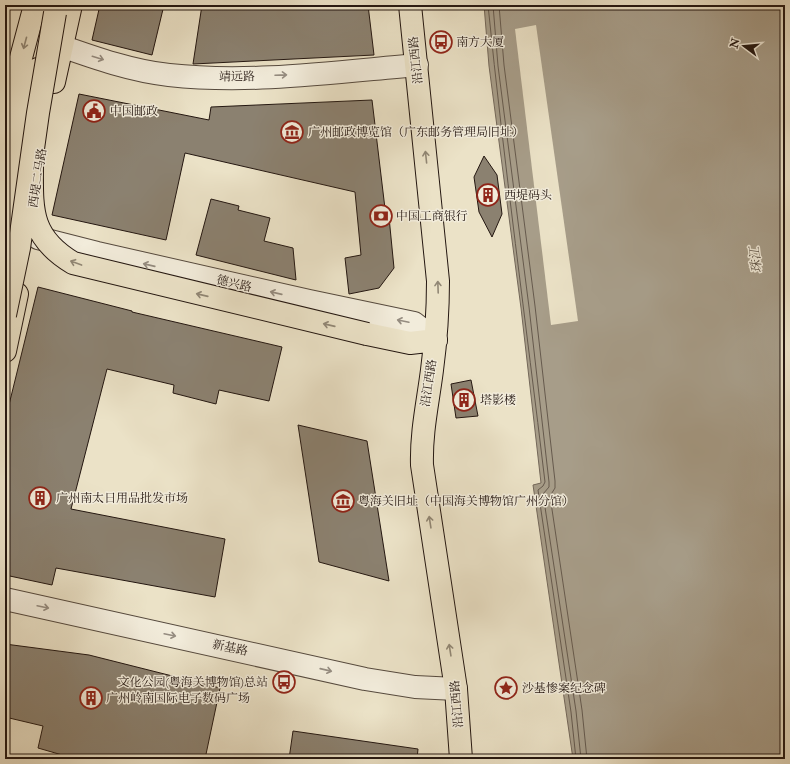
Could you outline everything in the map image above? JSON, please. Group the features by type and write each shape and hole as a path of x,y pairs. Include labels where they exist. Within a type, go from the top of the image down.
{"main road":[{"name":"沿江西路","path":"410,5 438,281 436,340 424,420 422,465 456,689 461,759"},
{"name":"西堤二马路","path":"5,351 29,235 61,46 54,7"},
{"path":"5,118 54,7"},
{"path":"5,315 19,248 54,7"},
{"path":"5,181 54,7"},
{"path":"5,249 54,7"},
{"path":"32,160 32,200 38,229 56,253 73,263 367,334 410,343 436,340"},
{"path":"5,259 29,235"}],"street":[{"name":"靖远路","path":"61,46 142,70 168,75 198,77 303,75 417,65"},
{"name":"德兴路","path":"29,235 97,253 414,323 436,340"},
{"name":"新基路","path":"5,599 365,679 415,687 456,689"}],"water":[{"name":"珠江","path":"484,5 785,5 785,759 573,759 533,485 541,483 521,308 489,66"}],"pier":[{"path":"536,25 578,321 551,325 515,29"}],"building":[{"path":"100,5 164,5 152,55 92,40"},
{"path":"202,5 368,5 374,55 193,64"},
{"path":"79,94 209,120 211,107 372,100 386,217 389,217 394,268 379,288 349,294 345,258 361,255 355,192 185,153 166,240 52,215"},
{"name":"西堤码头","path":"484,156 497,175 502,214 492,237 479,212 474,177"},
{"path":"211,199 239,206 238,210 270,218 264,241 293,248 296,280 196,255"},
{"path":"38,287 132,312 282,347 269,401 219,390 216,404 173,393 174,385 107,369 71,509 225,539 215,597 56,568 52,585 5,575 5,421"},
{"name":"塔影楼","path":"471,380 478,416 456,418 451,384"},
{"name":"粤海关旧址（中国海关博物馆广州分馆）","path":"298,425 367,441 389,581 319,562"},
{"name":"广州岭南国际电子数码广场","path":"5,644 89,655 220,688 205,759 76,759 38,748 43,726 5,717"},
{"path":"293,731 418,749 417,759 289,759"}],"place":[{"name":"南方大厦","path":"441,42"},
{"name":"中国邮政","path":"94,111"},
{"name":"广州邮政博览馆（广东邮务管理局旧址）","path":"292,132"},
{"name":"西堤码头","path":"488,195"},
{"name":"中国工商银行","path":"381,216"},
{"name":"塔影楼","path":"464,400"},
{"name":"广州南太日用品批发市场","path":"40,498"},
{"name":"粤海关旧址（中国海关博物馆广州分馆）","path":"343,501"},
{"name":"文化公园(粤海关博物馆)总站","path":"284,682"},
{"name":"沙基惨案纪念碑","path":"506,688"},
{"name":"广州岭南国际电子数码广场","path":"91,698"}]}
